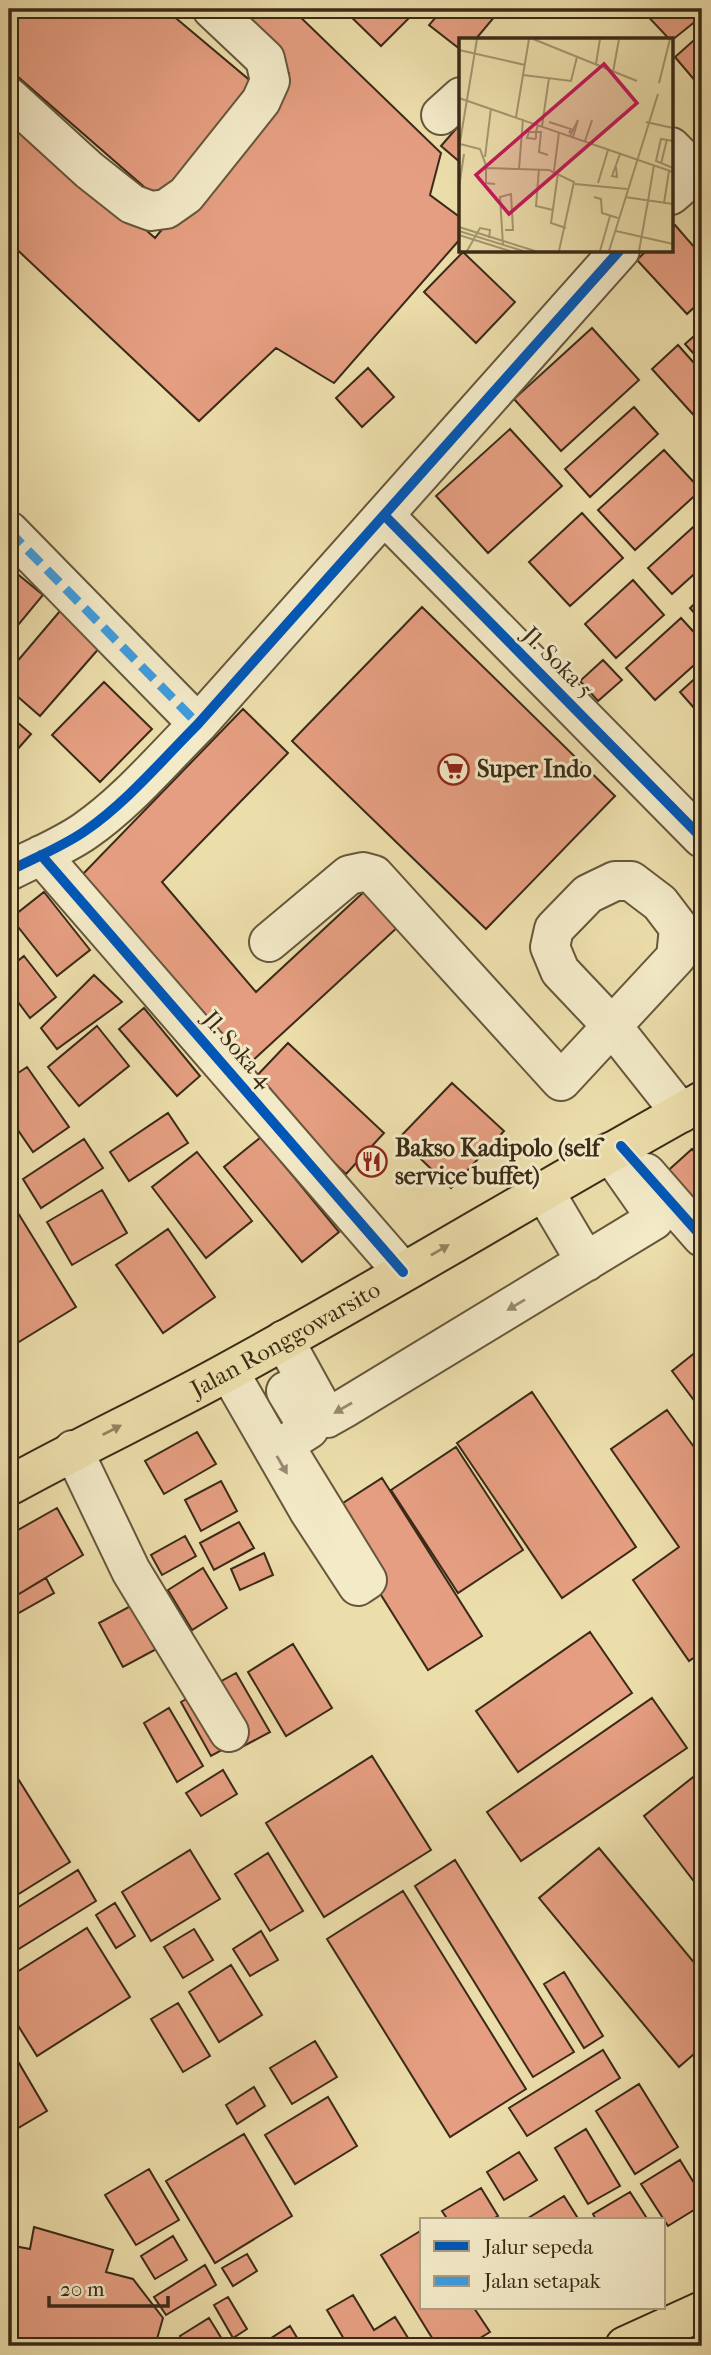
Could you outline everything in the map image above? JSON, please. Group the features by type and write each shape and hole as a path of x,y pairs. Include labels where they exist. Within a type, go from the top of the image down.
{"main road":[{"name":"Jalan Ronggowarsito","path":"9,1486 73,1450 229,1372 692,1107"},
{"path":"625,2346 702,2311"}],"street":[{"path":"9,97 89,170 132,204 151,211 166,209 186,195 261,101 270,81 265,59 212,9"},
{"path":"672,148 702,179"},
{"path":"672,194 686,183 702,179"},
{"path":"25,863 69,841 98,822 198,724 618,252"},
{"name":"Jl. Soka 5","path":"384,515 702,838"},
{"path":"9,531 198,724"},
{"name":"Jl. Soka 4","path":"25,863 403,1272"},
{"path":"269,942 349,875 363,872 374,875 561,1081 612,1026 692,1107"},
{"path":"615,1149 702,1237"},
{"path":"273,1346 327,1418 654,1220 615,1149"},
{"path":"550,1188 592,1259"},
{"path":"229,1372 309,1511 358,1586 367,1580 284,1445 309,1429 273,1346"},
{"path":"73,1450 131,1571 229,1732"}],"building":[{"path":"9,9 165,9 253,83 158,199 9,69"},
{"path":"218,9 292,9 441,153 430,195 459,217 459,240 334,383 276,348 199,421 9,242 9,108 155,238 289,73"},
{"path":"343,9 418,9 381,46"},
{"path":"443,9 501,9 477,38 459,38 459,48 429,25"},
{"path":"641,9 702,9 702,16 672,40"},
{"path":"702,33 702,89 675,57"},
{"path":"459,125 459,161 441,146"},
{"path":"675,225 702,256 702,300 687,314 637,260 645,252 672,252 672,228"},
{"path":"463,252 515,302 476,343 424,292"},
{"path":"592,328 639,380 561,451 514,399"},
{"path":"702,329 702,363 685,344"},
{"path":"678,345 702,372 702,418 699,421 652,369"},
{"path":"368,368 394,397 362,427 336,398"},
{"path":"634,407 658,434 590,497 565,469"},
{"path":"510,429 562,486 488,553 436,496"},
{"path":"664,450 701,490 635,550 598,510"},
{"path":"582,513 623,558 570,606 529,562"},
{"path":"702,519 702,567 672,594 648,568"},
{"path":"9,567 43,595 9,636"},
{"path":"633,580 664,615 616,658 585,624"},
{"path":"702,597 702,622 690,608"},
{"name":"Super Indo","path":"422,607 615,796 486,929 292,741"},
{"path":"60,611 101,646 40,716 9,689 9,671"},
{"path":"681,618 702,641 702,658 655,700 626,668"},
{"path":"603,660 622,680 598,701 580,681"},
{"path":"702,672 702,717 680,692"},
{"path":"104,682 152,729 100,782 52,735"},
{"path":"243,709 288,753 162,882 256,992 367,889 400,925 248,1065 80,877"},
{"path":"9,715 31,734 9,759"},
{"path":"44,892 90,950 57,976 11,918"},
{"path":"24,956 56,997 30,1018 9,990 9,968"},
{"path":"94,975 122,1002 57,1049 41,1028"},
{"path":"144,1008 200,1076 177,1096 119,1029"},
{"path":"97,1026 129,1066 79,1106 48,1067"},
{"path":"288,1043 384,1133 346,1174 250,1083"},
{"path":"27,1067 69,1127 33,1152 9,1117 9,1079"},
{"path":"452,1083 504,1131 451,1188 399,1138"},
{"path":"168,1113 188,1143 129,1181 110,1152"},
{"path":"261,1137 339,1232 302,1262 224,1167"},
{"path":"84,1139 103,1168 41,1208 23,1179"},
{"path":"692,1149 702,1160 702,1221 662,1176"},
{"path":"197,1152 252,1221 206,1258 152,1187"},
{"path":"102,1190 127,1233 72,1265 47,1222"},
{"path":"18,1213 76,1307 9,1348 9,1219"},
{"path":"168,1229 215,1297 163,1333 116,1265"},
{"path":"702,1347 702,1411 672,1371"},
{"path":"532,1392 636,1547 562,1598 457,1443"},
{"path":"667,1410 702,1458 702,1652 689,1661 633,1580 679,1547 611,1449"},
{"path":"197,1432 216,1464 164,1494 145,1461"},
{"path":"456,1447 523,1550 458,1593 391,1490"},
{"path":"382,1478 482,1636 428,1670 329,1512"},
{"path":"221,1481 237,1511 201,1531 185,1500"},
{"path":"57,1508 83,1555 9,1600 9,1535"},
{"path":"239,1522 254,1548 214,1570 200,1543"},
{"path":"185,1536 196,1556 162,1575 151,1555"},
{"path":"264,1553 273,1575 240,1590 231,1569"},
{"path":"203,1568 227,1608 192,1630 168,1590"},
{"path":"46,1578 54,1593 15,1615 9,1612 9,1600"},
{"path":"138,1602 162,1646 123,1667 99,1623"},
{"path":"590,1632 632,1693 518,1772 476,1711"},
{"path":"293,1644 332,1708 286,1736 248,1672"},
{"path":"236,1673 270,1732 242,1747 209,1688"},
{"path":"200,1691 231,1745 211,1756 181,1702"},
{"path":"652,1698 687,1748 521,1861 487,1812"},
{"path":"169,1708 203,1766 177,1782 144,1723"},
{"path":"372,1756 431,1850 324,1917 266,1823"},
{"path":"12,1769 70,1862 9,1900 9,1771"},
{"path":"223,1770 237,1794 201,1816 186,1793"},
{"path":"702,1770 702,1885 699,1888 644,1816"},
{"path":"599,1848 702,1972 702,2047 679,2067 539,1898"},
{"path":"190,1850 220,1899 151,1941 122,1892"},
{"path":"268,1853 303,1911 270,1931 235,1874"},
{"path":"455,1860 574,2052 533,2077 415,1886"},
{"path":"78,1870 96,1901 9,1955 9,1913"},
{"path":"403,1891 526,2089 450,2137 327,1939"},
{"path":"115,1903 135,1936 116,1948 96,1915"},
{"path":"87,1928 130,1997 37,2056 9,2011 9,1977"},
{"path":"194,1929 213,1960 183,1978 164,1947"},
{"path":"261,1931 278,1960 250,1976 233,1949"},
{"path":"231,1965 262,2015 219,2042 189,1992"},
{"path":"564,1972 603,2036 584,2048 544,1984"},
{"path":"178,2003 210,2056 183,2072 151,2019"},
{"path":"315,2041 337,2077 292,2104 270,2068"},
{"path":"603,2050 620,2078 527,2136 509,2108"},
{"path":"16,2058 47,2111 13,2131 9,2123 9,2063"},
{"path":"639,2084 678,2147 635,2174 596,2111"},
{"path":"254,2087 265,2106 237,2124 226,2105"},
{"path":"328,2097 357,2146 295,2184 265,2135"},
{"path":"586,2129 620,2186 588,2204 555,2148"},
{"path":"244,2134 292,2216 215,2263 166,2181"},
{"path":"519,2152 537,2180 504,2200 487,2172"},
{"path":"680,2160 702,2196 702,2205 668,2226 666,2218 663,2218 641,2184"},
{"path":"149,2169 179,2220 136,2245 105,2195"},
{"path":"481,2188 498,2216 447,2218 442,2211"},
{"path":"630,2192 647,2218 595,2218 593,2214"},
{"path":"564,2196 578,2218 528,2218"},
{"path":"34,2227 113,2250 106,2272 133,2279 163,2318 155,2346 9,2346 9,2245 30,2249"},
{"path":"420,2231 420,2310 475,2310 490,2332 467,2346 437,2346 381,2255"},
{"path":"173,2236 187,2260 155,2279 141,2256"},
{"path":"247,2254 257,2271 233,2286 222,2268"},
{"path":"205,2265 216,2285 166,2315 154,2297"},
{"path":"353,2295 374,2330 395,2317 413,2346 348,2346 327,2310"},
{"path":"228,2297 247,2329 233,2338 214,2305"},
{"path":"209,2318 225,2344 186,2346 180,2336"},
{"path":"290,2326 302,2346 262,2344"}],"marked path":[{"path":"9,531 198,724"}],"cycle path":[{"path":"9,871 85,831 144,780 198,724 618,252"},
{"path":"384,515 702,838"},
{"path":"41,855 403,1272"},
{"path":"621,1146 702,1237"}],"place":[{"name":"Super Indo","path":"454,769"},
{"name":"Bakso Kadipolo (self service buffet)","path":"372,1162"}]}
